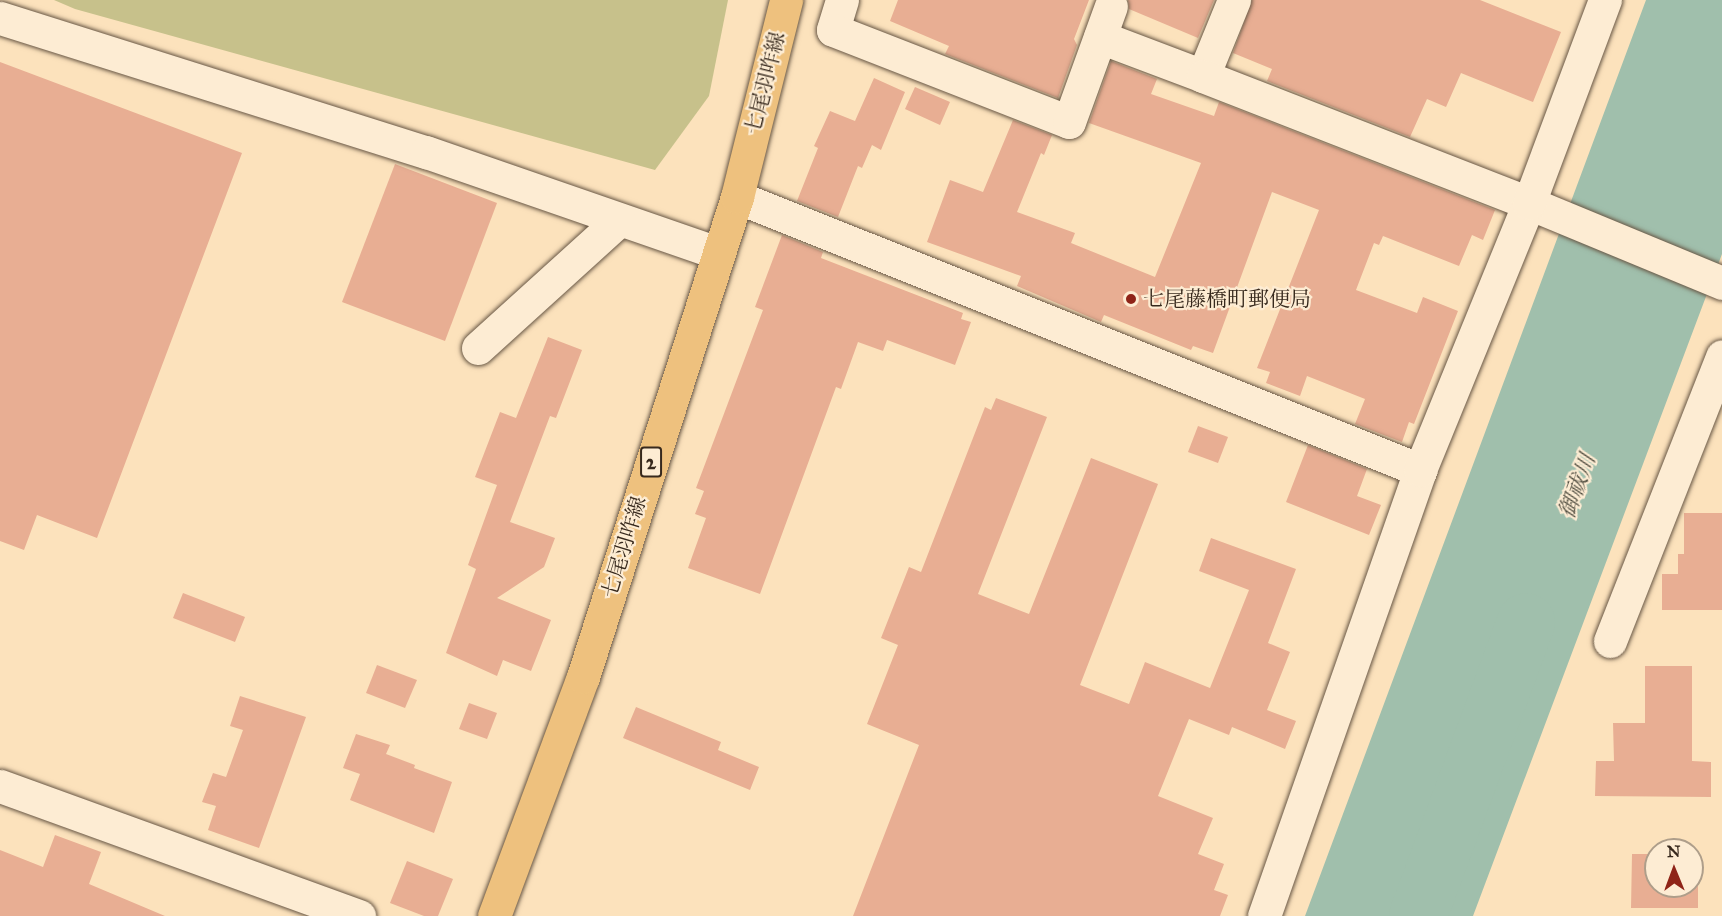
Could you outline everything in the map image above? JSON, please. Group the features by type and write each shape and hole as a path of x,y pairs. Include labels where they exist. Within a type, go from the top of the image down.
{"main road":[{"name":"七尾羽咋線","path":"494,916 583,677 717,253 737,197 786,0"}],"street":[{"path":"842,0 833,30 1069,122 1111,6"},
{"path":"1203,76 1234,0"},
{"path":"1264,916 1420,470 1529,203 1605,0"},
{"path":"0,18 426,152 717,253"},
{"path":"1100,37 1529,203 1722,283"},
{"path":"737,197 1420,470"},
{"path":"478,348 619,220"},
{"path":"1610,641 1722,356"},
{"path":"0,786 359,916"}],"shaded area":[{"path":"54,0 728,0 709,96 655,170 75,9"}],"water":[{"path":"1646,0 1722,0 1722,254 1473,916 1305,916","holes":["1491,685 1498,686 1500,716 1492,760 1466,852 1447,872 1439,874 1435,854 1451,803 1456,768 1468,731"]}],"building":[{"path":"898,0 1089,0 1074,39 1077,45 1058,98 945,54 949,46 890,21"},
{"path":"1128,0 1214,0 1198,38 1129,9"},
{"path":"1252,0 1480,0 1561,32 1533,102 1461,73 1446,107 1427,99 1410,137 1267,81 1272,69 1233,53"},
{"path":"1111,61 1157,79 1151,94 1214,116 1219,102 1495,210 1483,240 1472,235 1459,266 1383,236 1379,245 1374,243 1356,290 1417,313 1423,297 1458,311 1414,424 1409,422 1402,442 1355,424 1365,399 1307,376 1300,396 1266,383 1270,372 1257,368 1319,210 1272,192 1213,353 1193,346 1191,350 1104,315 1101,322 1017,286 1021,276 927,242 950,180 983,192 1013,120 1052,135 1044,155 1041,153 1017,212 1075,233 1071,243 1155,277 1201,163 1089,123"},
{"path":"0,62 242,153 97,538 37,515 24,550 0,541"},
{"path":"874,78 905,92 881,150 872,145 862,168 858,166 838,217 797,201 818,148 814,146 830,111 855,121"},
{"path":"915,87 950,102 940,125 905,109"},
{"path":"395,164 497,203 445,341 342,302"},
{"path":"782,235 823,252 821,258 963,313 961,319 971,322 955,365 887,340 883,351 858,342 841,389 836,387 760,594 688,568 706,518 695,514 704,491 696,488 763,310 755,307"},
{"path":"548,337 582,350 556,418 550,416 510,522 555,538 544,567 497,598 551,620 531,671 503,660 497,676 446,653 476,569 468,565 497,485 475,477 500,412 516,418"},
{"path":"996,398 1047,417 978,594 1029,614 1091,458 1158,484 1080,685 1129,704 1145,662 1210,688 1249,590 1199,571 1211,538 1296,569 1268,643 1290,652 1267,710 1296,721 1285,749 1232,727 1229,735 1189,719 1158,796 1213,818 1198,854 1224,864 1214,890 1228,895 1220,916 853,916 919,745 867,724 898,645 881,638 909,567 921,572 985,407 991,410"},
{"path":"1198,426 1228,437 1218,463 1188,452"},
{"path":"1308,445 1367,469 1357,496 1381,505 1369,535 1286,502"},
{"path":"1684,513 1722,513 1722,610 1662,610 1662,574 1678,574 1678,554 1684,554"},
{"path":"183,593 245,617 235,642 173,618"},
{"path":"377,665 417,680 405,708 366,693"},
{"path":"1645,666 1692,666 1692,761 1711,762 1711,797 1595,796 1596,761 1614,761 1613,723 1645,723"},
{"path":"240,696 306,717 259,848 208,830 216,806 202,802 213,773 226,777 243,730 230,726"},
{"path":"469,703 497,713 487,739 459,729"},
{"path":"636,707 721,742 718,750 759,767 750,790 623,738"},
{"path":"356,734 390,745 386,754 415,765 414,768 452,782 434,833 350,800 360,774 343,768"},
{"path":"55,835 101,852 89,884 165,916 0,916 0,850 43,867"},
{"path":"1632,854 1644,854 1644,898 1698,898 1698,908 1631,908"},
{"path":"407,861 453,879 438,916 424,916 390,903"}],"waterway":[{"name":"御祓川","path":"1418,916 1526,622"}],"place":[{"name":"七尾藤橋町郵便局","path":"1131,299"}]}
